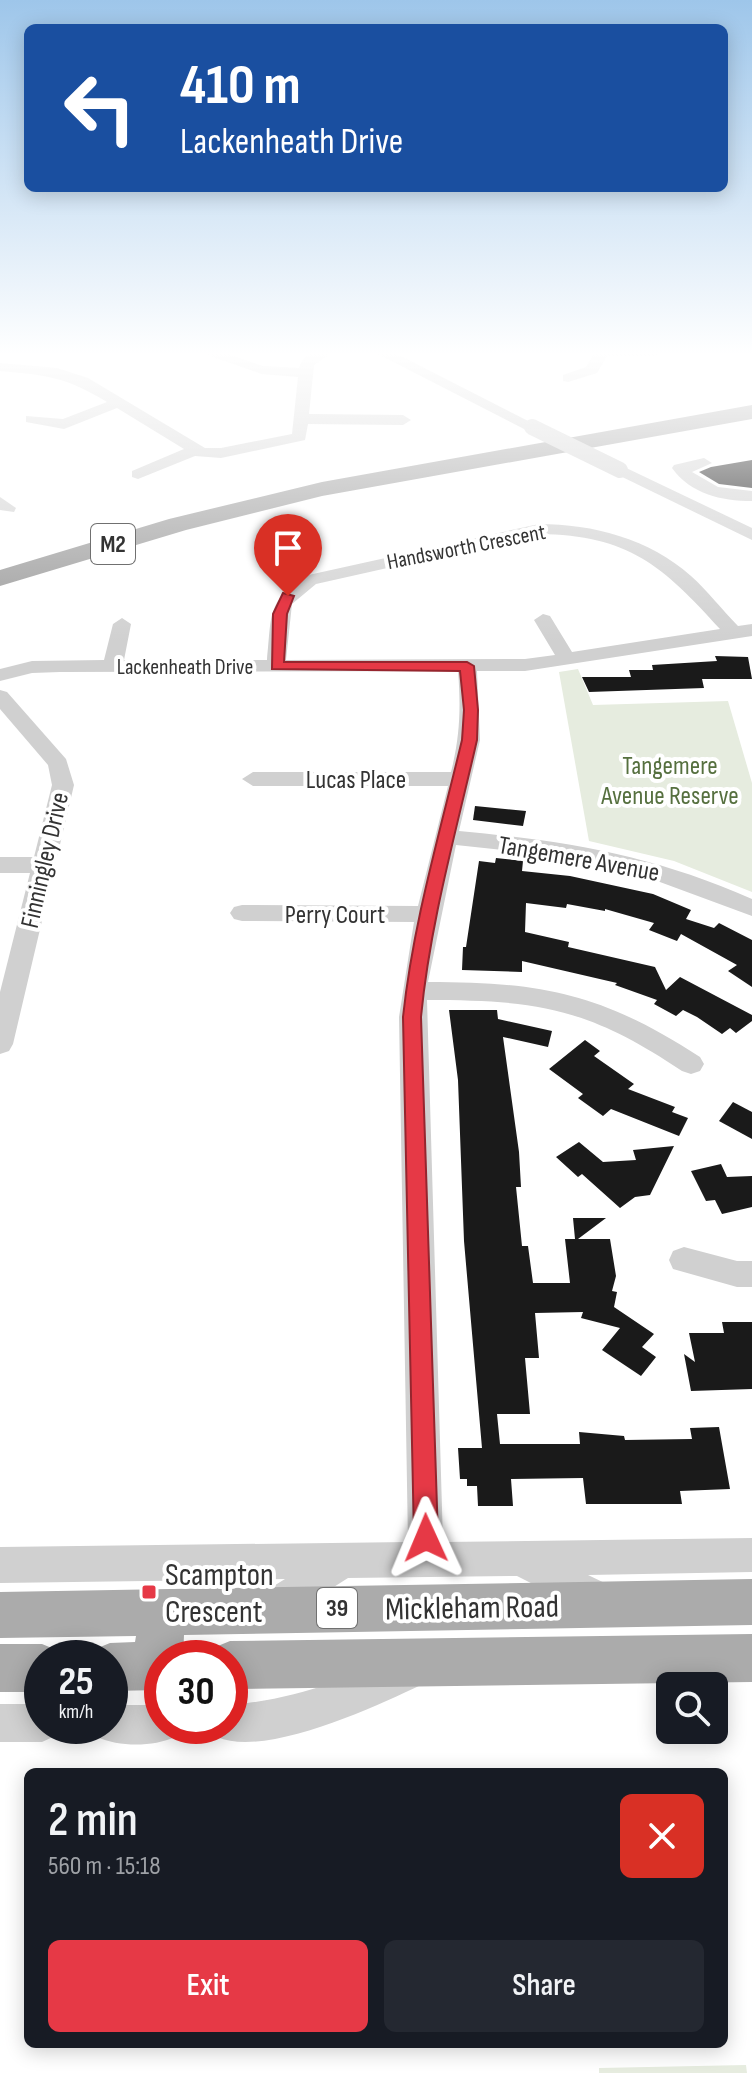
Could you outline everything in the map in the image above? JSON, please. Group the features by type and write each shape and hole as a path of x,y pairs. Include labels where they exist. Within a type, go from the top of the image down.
{"highway":[{"path":"0,555 220,496 458,449"},
{"name":"M2","path":"0,578 178,524 322,489 595,449"},
{"name":"M2","path":"0,595 106,563 313,511 628,449"},
{"path":"0,571 178,524"}],"main road":[{"name":"Mickleham Road","path":"0,1615 752,1602"},
{"path":"142,1666 164,1611"},
{"name":"Mickleham Road","path":"248,1665 752,1658"},
{"path":"0,1668 24,1668"}],"street":[{"path":"138,474 195,450 221,453 245,449"},
{"path":"576,449 752,535"},
{"path":"704,463 680,468 694,481 721,494 752,496"},
{"name":"Handsworth Crescent","path":"276,666 283,604 288,596 310,580 548,529 598,535 664,565 743,632"},
{"path":"543,620 567,659"},
{"path":"113,665 122,624"},
{"name":"Lackenheath Drive","path":"0,675 32,667 113,665 525,665 743,632"},
{"path":"426,1559 414,991 428,914 470,740 467,666"},
{"name":"Finningley Drive","path":"0,696 48,752 62,774 63,785 0,1044"},
{"name":"Lucas Place","path":"253,779 459,779"},
{"name":"Tangemere Avenue","path":"448,837 541,846 622,861 695,883 752,908"},
{"path":"0,865 44,865"},
{"name":"Perry Court","path":"242,913 428,914"},
{"path":"414,991 509,992 556,998 589,1008 640,1031 691,1064"},
{"path":"684,1260 737,1274 752,1274"},
{"name":"Mickleham Road","path":"0,1565 752,1555"},
{"path":"520,1558 610,1605"},
{"path":"270,1609 344,1560"},
{"path":"248,1722 291,1718 347,1700 430,1661"},
{"path":"0,1723 24,1723"}],"green space":[{"name":"Tangemere Avenue Reserve","path":"578,669 593,705 728,701 752,783 752,892 674,861 589,841 559,672"},
{"path":"746,2065 747,2073 599,2073 599,2068"}],"building":[{"path":"752,460 752,488 719,484 699,472 711,467"},
{"path":"715,656 748,657 752,679 702,679 704,688 589,692 582,677 631,677 629,670 653,670 652,665 717,661"},
{"path":"475,806 526,811 523,826 473,820"},
{"path":"496,858 523,861 522,871 570,876 653,894 691,910 686,919 714,928 719,923 752,940 752,987 728,971 737,965 681,934 677,941 649,930 654,923 605,909 526,903 525,932 569,942 568,947 655,967 666,990 680,977 752,1015 752,1021 736,1033 730,1028 722,1034 683,1010 676,1016 654,1004 657,1000 615,985 617,983 522,961 522,972 462,970 463,947 466,947 479,861 495,863"},
{"path":"449,1010 497,1010 498,1019 552,1031 548,1047 503,1037 519,1152 521,1187 516,1187 522,1246 528,1246 533,1283 570,1283 565,1239 575,1239 573,1218 606,1218 578,1239 610,1239 616,1276 612,1291 617,1292 614,1307 654,1334 642,1347 656,1357 641,1376 602,1350 620,1328 581,1318 583,1312 535,1313 539,1358 525,1358 530,1414 497,1414 500,1444 580,1444 579,1432 624,1436 625,1440 692,1439 690,1428 719,1427 730,1489 680,1491 682,1504 586,1504 583,1478 511,1479 513,1506 478,1506 477,1486 467,1486 467,1479 460,1479 458,1448 482,1448 464,1241 458,1080"},
{"path":"585,1040 600,1051 594,1056 634,1084 628,1089 675,1107 672,1112 688,1118 679,1136 611,1109 603,1116 578,1098 583,1094 549,1069"},
{"path":"733,1102 752,1112 752,1139 719,1121"},
{"path":"579,1142 603,1162 636,1160 633,1150 674,1146 650,1195 635,1197 620,1208 582,1174 578,1177 556,1157"},
{"path":"721,1164 727,1177 752,1176 752,1207 722,1214 715,1200 706,1201 691,1171"},
{"path":"722,1322 752,1322 752,1389 691,1391 684,1354 695,1362 689,1333 724,1333"}],"place":[{"name":"Scampton Crescent","path":"149,1592"}],"route":[{"path":"288,596 280,614 276,666 467,666 470,740 428,914 412,1017 426,1538"}]}
